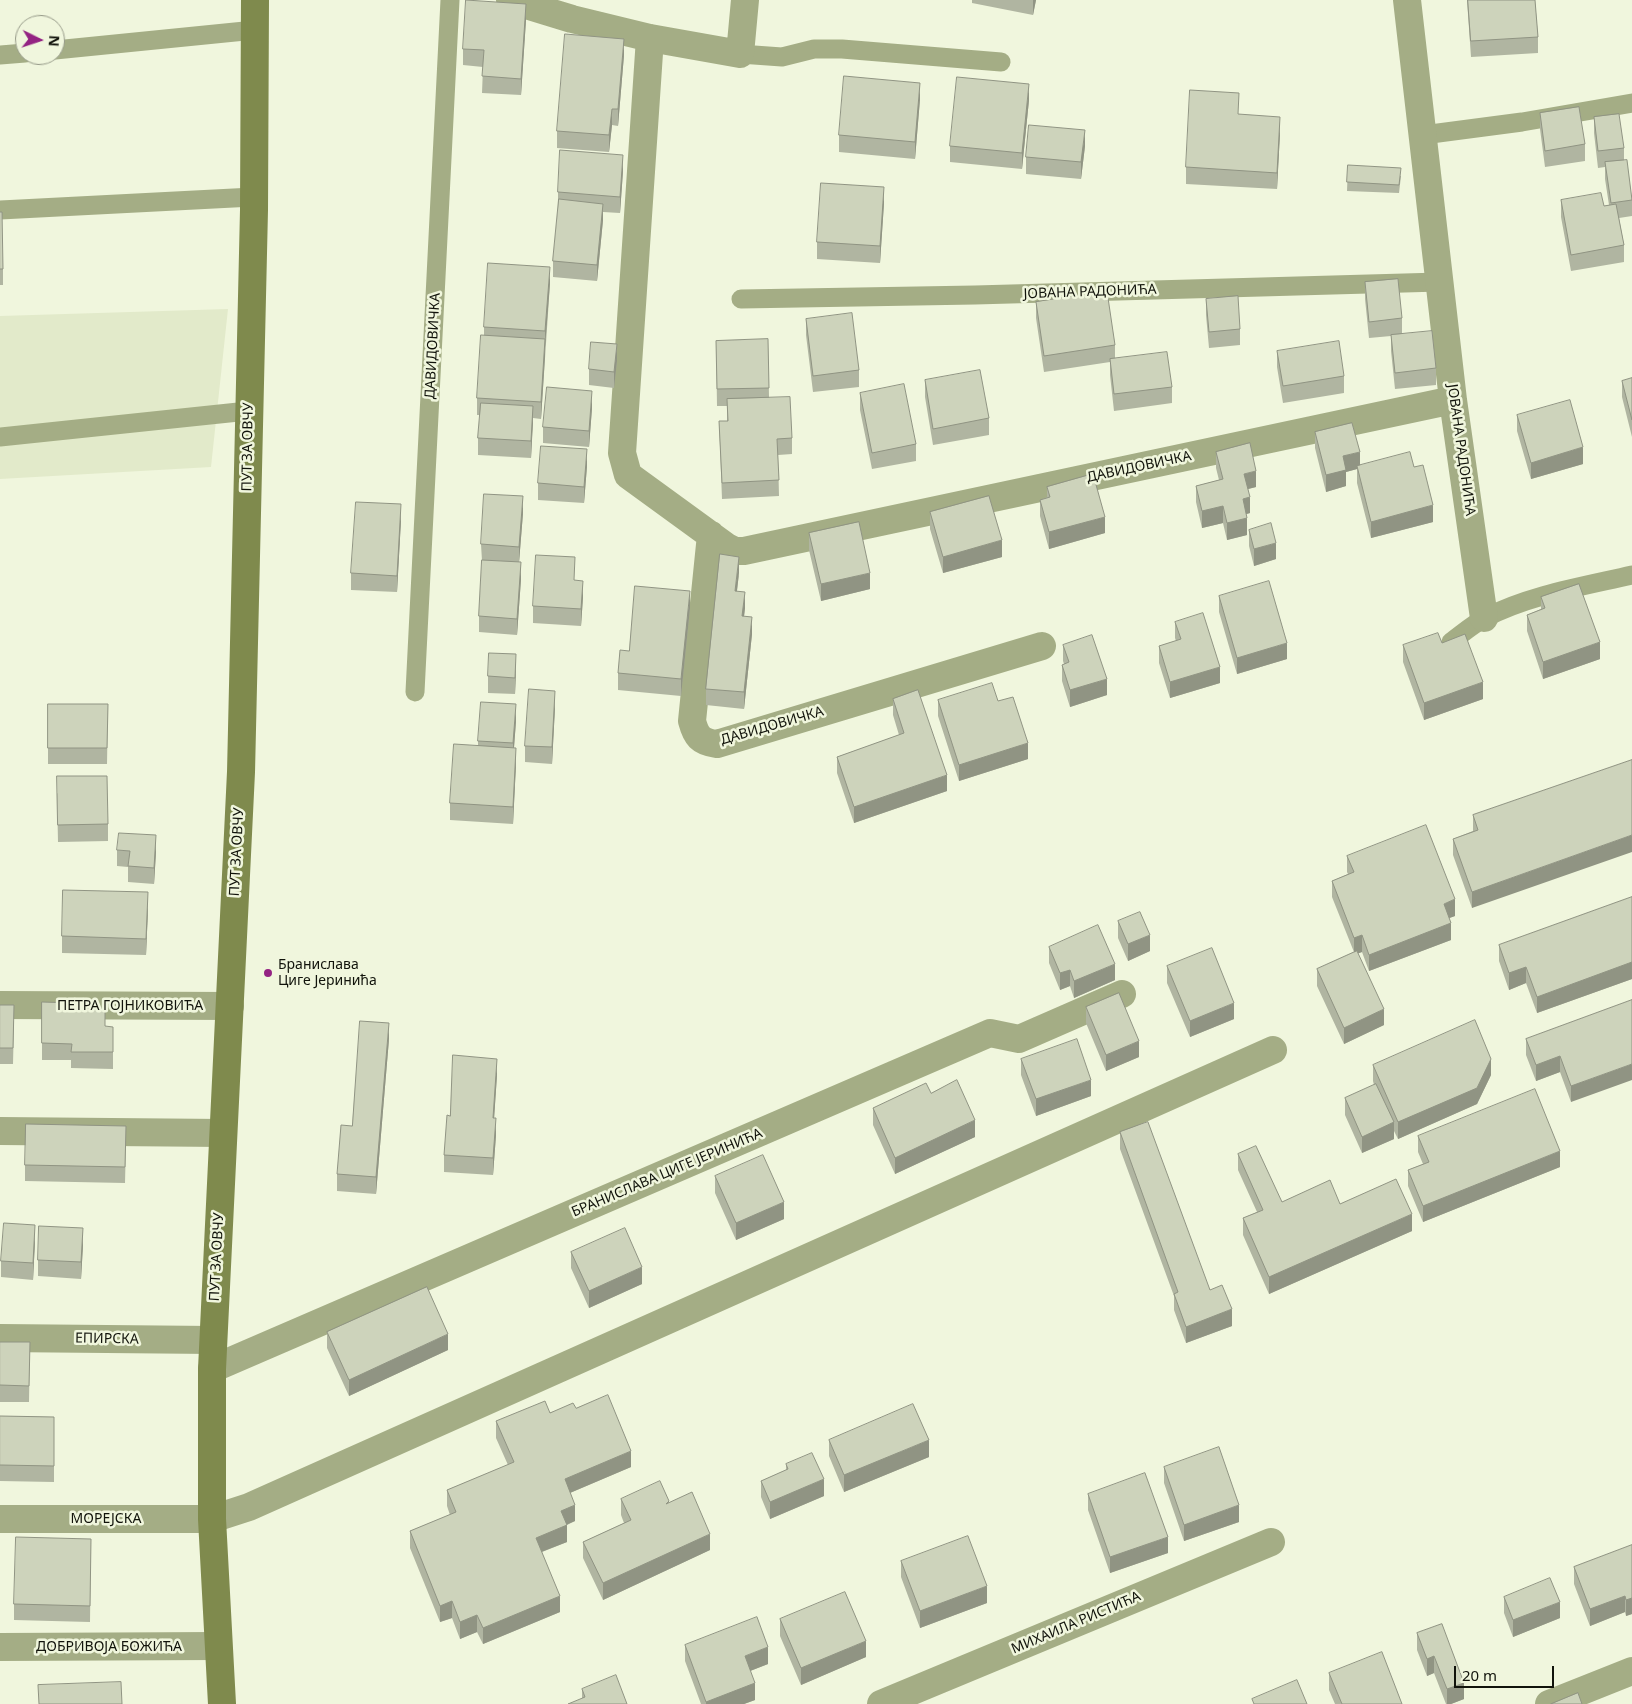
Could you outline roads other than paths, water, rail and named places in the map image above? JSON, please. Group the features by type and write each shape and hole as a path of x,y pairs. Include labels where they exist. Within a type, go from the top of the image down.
{"street":[{"name":"ПУТ ЗА ОВЧУ","path":"222,1704 212,1519 212,1370 241,772 254,196 255,0"},
{"path":"510,0 572,19 650,38 740,54 745,0"},
{"name":"ЈОВАНА РАДОНИЋА","path":"1407,0 1453,400 1484,618"},
{"name":"ДАВИДОВИЧКА","path":"650,38 622,453 628,475 727,547 744,551 1453,400"},
{"name":"ДАВИДОВИЧКА","path":"712,536 692,720 694,729 699,737 708,742 717,744 1042,646"},
{"name":"БРАНИСЛАВА ЦИГЕ ЈЕРИНИЋА","path":"212,1370 990,1033 1019,1039 1122,994"},
{"name":"ПЕТРА ГОЈНИКОВИЋА","path":"0,1005 230,1006"},
{"name":"МОРЕЈСКА","path":"0,1518 212,1519 249,1507 1273,1050"},
{"path":"0,1131 223,1133"},
{"name":"ЕПИРСКА","path":"0,1338 213,1340"},
{"name":"МИХАИЛА РИСТИЋА","path":"881,1704 1271,1542"},
{"name":"ДОБРИВОЈА БОЖИЋА","path":"0,1647 218,1646"},
{"path":"1549,1704 1632,1671"}],"lane":[{"name":"ДАВИДОВИЧКА","path":"415,692 450,0"},
{"path":"65,49 255,30"},
{"path":"740,54 782,56 814,49 842,48 1001,62"},
{"path":"0,55 15,54"},
{"path":"1423,135 1522,122 1632,103"},
{"path":"0,210 254,196"},
{"name":"ЈОВАНА РАДОНИЋА","path":"741,299 976,295 1440,282"},
{"path":"0,437 248,411"},
{"path":"1451,642 1484,618 1512,607 1554,593 1632,574"}],"place":[{"name":"Бранислава Циге Јеринића","path":"268,973"}]}
